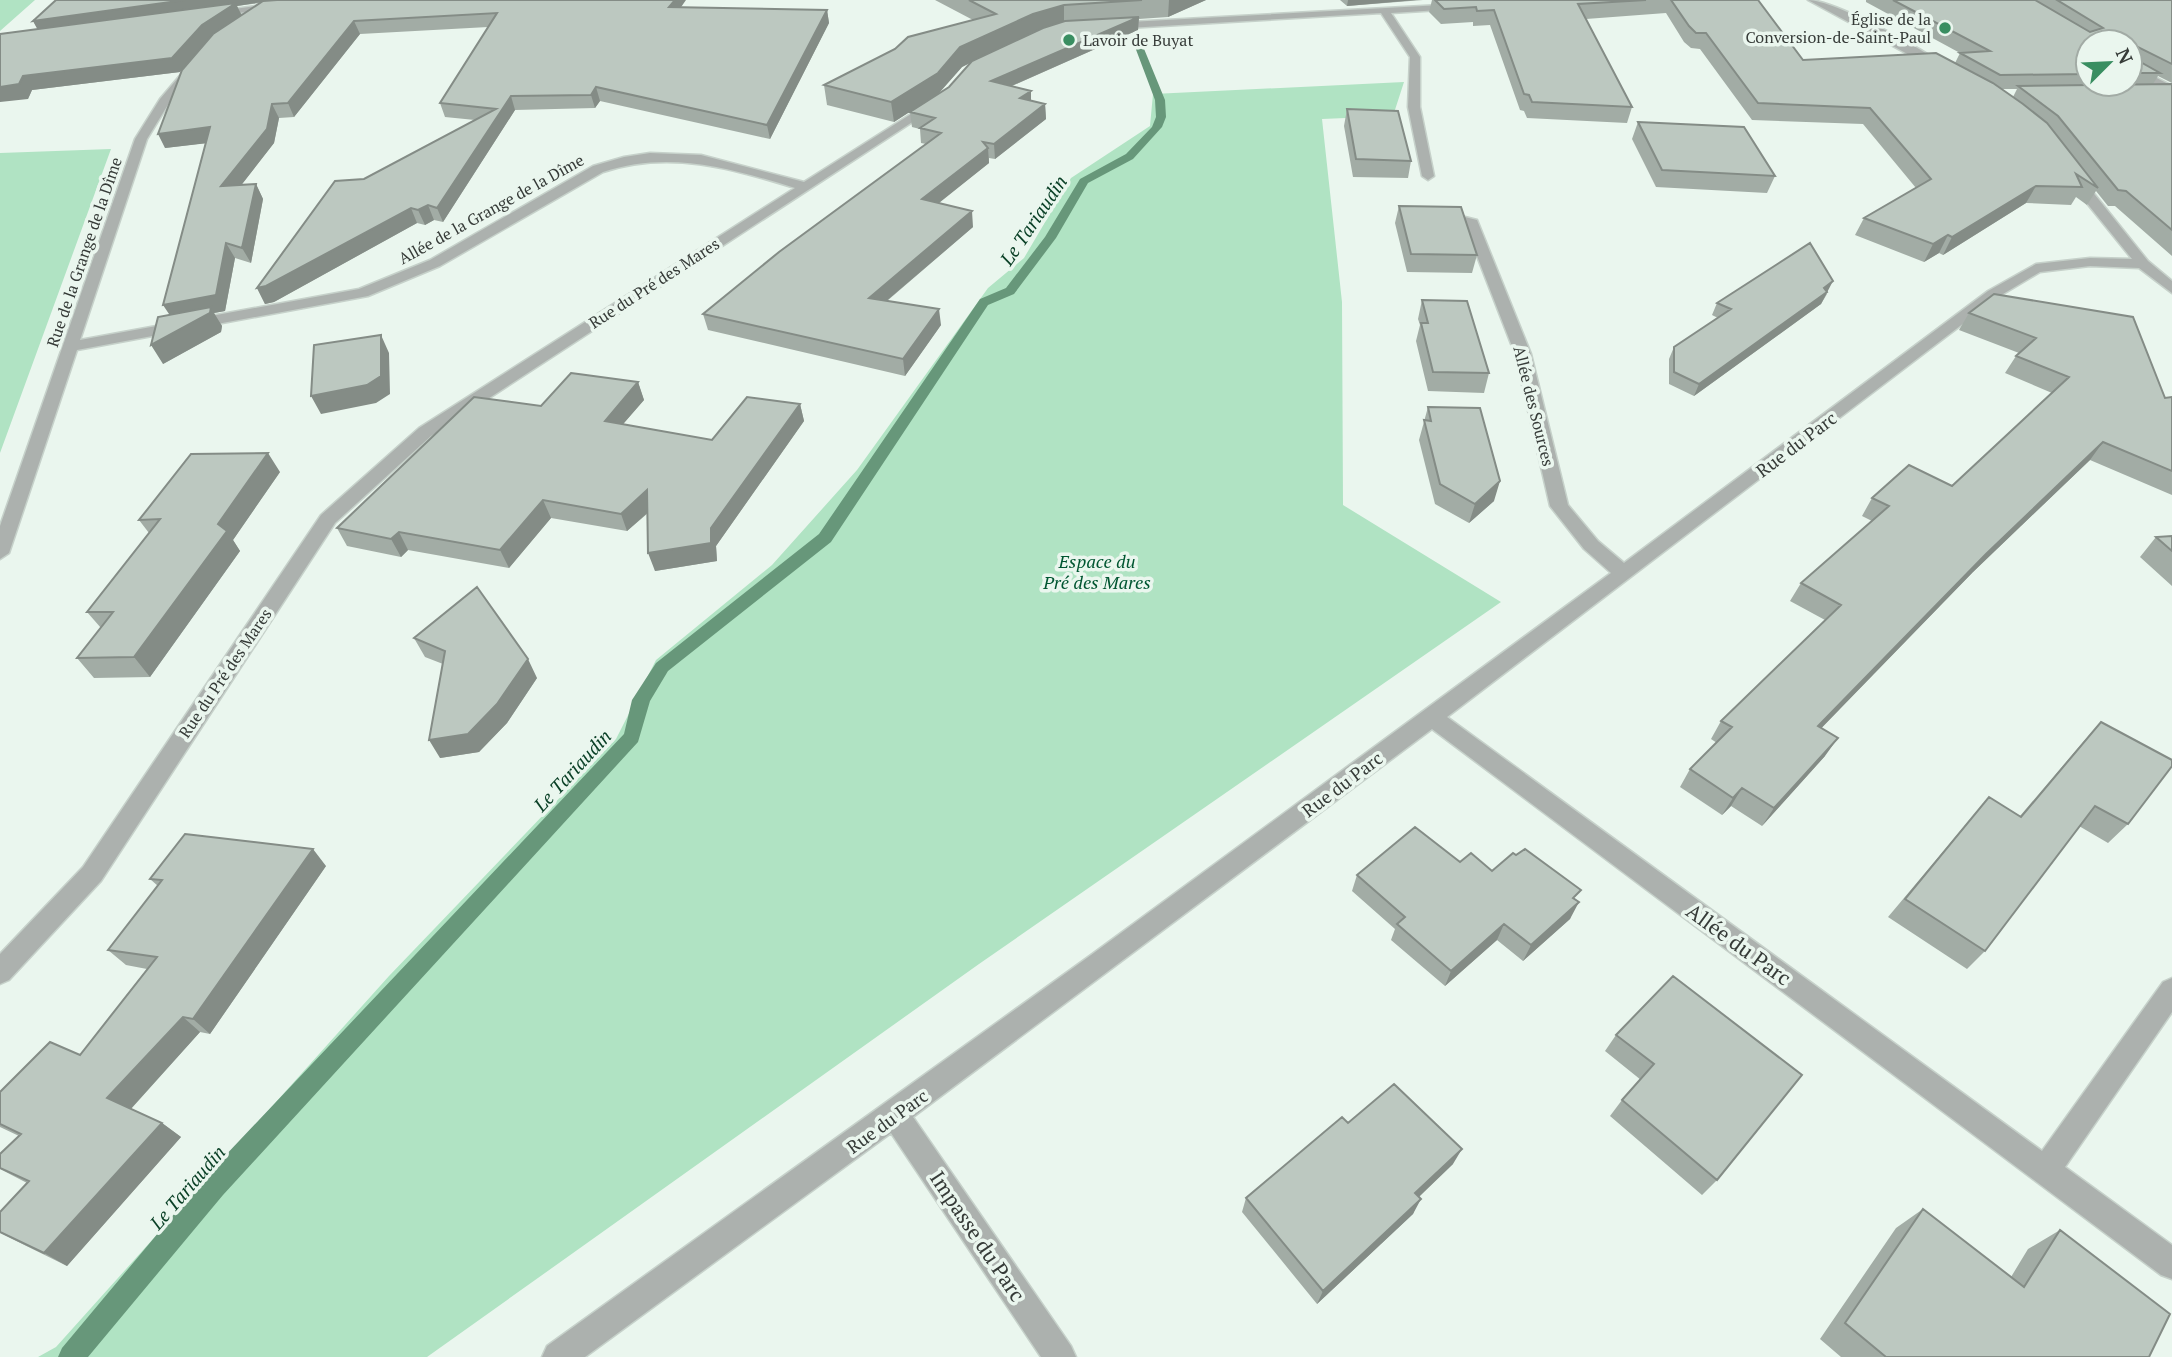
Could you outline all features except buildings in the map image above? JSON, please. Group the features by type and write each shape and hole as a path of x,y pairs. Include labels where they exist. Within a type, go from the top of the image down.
{"street":[{"path":"1813,0 1841,12 1958,77"},
{"path":"193,16 273,3 289,5"},
{"path":"242,23 273,3"},
{"path":"1096,27 1463,5"},
{"path":"1385,11 1415,57 1414,107 1428,176"},
{"name":"Rue de la Grange de la Dîme","path":"0,553 141,139 164,101 206,53"},
{"path":"2144,75 2172,92"},
{"path":"2144,93 2172,92"},
{"name":"Rue du Pré des Mares","path":"0,972 92,874 328,519 425,432 945,97"},
{"name":"Allée de la Grange de la Dîme","path":"71,346 363,293 435,263 598,169 622,159 670,154 716,160 804,186"},
{"path":"2065,166 2143,264 2172,289"},
{"name":"Allée des Sources","path":"1471,220 1523,354 1559,506 1591,545 1625,574"},
{"name":"Rue du Parc","path":"558,1357 895,1116 1625,574 1993,294 2036,268 2090,262 2143,264"},
{"name":"Allée du Parc","path":"1432,717 2172,1264"},
{"path":"2046,1170 2172,990"},
{"name":"Impasse du Parc","path":"895,1116 1060,1357"}],"green space":[{"path":"0,0 35,0 0,31"},
{"name":"Espace du Pré des Mares","path":"1404,82 1393,116 1322,119 1342,302 1343,505 1501,602 979,964 427,1357 38,1357 56,1347 389,976 616,739 656,660 772,565 857,470 988,288 1024,258 1071,178 1150,126 1153,94"},
{"path":"111,149 0,453 0,153"}],"waterway":[{"name":"Le Tariaudin","path":"71,1357 214,1186 632,737 641,700 662,667 825,538 984,302 1010,291 1050,238 1084,181 1118,165 1150,138 1161,117 1160,100 1136,39"}],"place":[{"name":"Église de la Conversion-de-Saint-Paul","path":"1945,28"},
{"name":"Lavoir de Buyat","path":"1069,40"}]}
